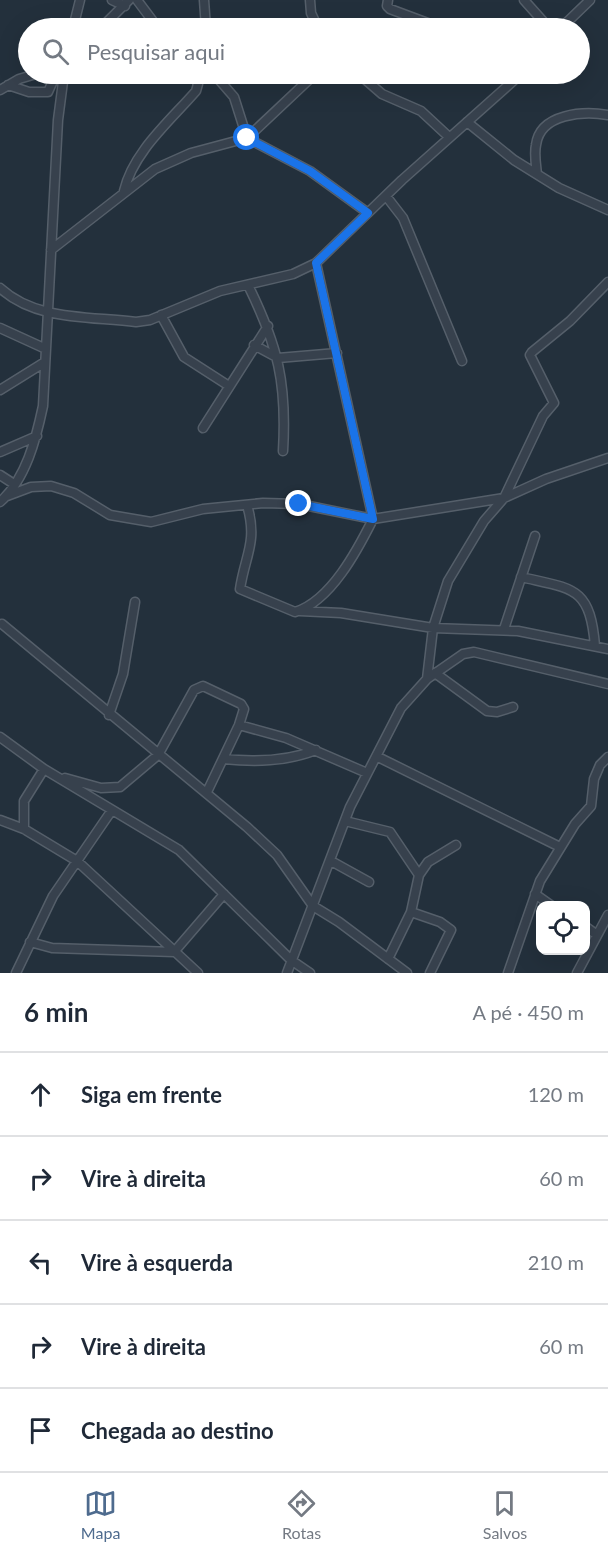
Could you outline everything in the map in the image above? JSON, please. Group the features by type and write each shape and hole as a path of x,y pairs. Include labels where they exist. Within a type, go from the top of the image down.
{"street":[{"path":"76,18 80,0"},
{"path":"112,0 127,3"},
{"path":"137,0 150,18"},
{"path":"204,0 205,18"},
{"path":"310,0 310,13 313,18"},
{"path":"388,0 387,6 390,9 414,18"},
{"path":"524,0 540,18"},
{"path":"571,18 590,0"},
{"path":"111,18 127,3"},
{"path":"0,90 18,81"},
{"path":"8,85 29,92 48,92 52,84"},
{"path":"0,502 14,484 37,436 43,406 46,314 58,120 63,84"},
{"path":"124,191 135,161 196,91 198,84"},
{"path":"223,84 234,97 247,138 310,171 368,213"},
{"path":"51,250 155,169 191,153 247,138 304,84"},
{"path":"370,84 382,94 422,111 449,137"},
{"path":"0,288 19,304 46,314 136,322 161,315 220,291 293,274 316,263 508,84"},
{"path":"537,174 536,144 545,129 564,115 576,112 608,115"},
{"path":"467,122 496,147 559,188 608,210"},
{"path":"386,196 403,218 462,361"},
{"path":"299,610 337,579 357,552 373,519 316,263"},
{"path":"427,679 433,628 448,581 484,521 504,498 543,416 554,403 530,356 570,321 608,282"},
{"path":"248,285 268,326 278,358 284,404 283,451"},
{"path":"161,315 184,357 230,386"},
{"path":"202,428 268,326"},
{"path":"0,328 45,349"},
{"path":"254,345 278,358 337,353"},
{"path":"0,390 45,362"},
{"path":"0,452 37,436"},
{"path":"7,495 31,487 51,486 74,493 110,515 151,522 203,508 263,503 299,504 373,519 504,498 546,479 608,458"},
{"path":"0,475 14,484"},
{"path":"247,505 253,523 253,537 240,590 290,611 342,612 433,628 504,629 608,648"},
{"path":"504,629 535,536"},
{"path":"521,577 569,588 578,594 591,613 595,646"},
{"path":"109,715 123,674 135,602"},
{"path":"2,624 109,715 207,792 277,855 313,906 407,973"},
{"path":"288,973 345,821 367,773 378,757 401,708 427,679 463,654 474,652 608,684"},
{"path":"435,673 487,711 497,712 513,707"},
{"path":"52,774 101,788 120,787 158,755 198,687 203,686 241,704 244,713 207,792"},
{"path":"239,725 316,750 367,773"},
{"path":"0,737 44,769 179,850 291,960 310,973"},
{"path":"223,759 283,760 316,750"},
{"path":"378,757 560,847"},
{"path":"508,973 535,894 560,847 591,806 594,779 600,765 608,757"},
{"path":"24,829 24,801 44,769"},
{"path":"16,973 53,896 112,810"},
{"path":"0,820 24,829 76,861 198,973"},
{"path":"345,821 390,832 419,874"},
{"path":"388,959 411,912 419,874 428,862 456,846"},
{"path":"331,861 369,882"},
{"path":"174,952 224,894"},
{"path":"535,894 545,901"},
{"path":"411,912 440,922 451,930 430,973"},
{"path":"578,973 608,915"},
{"path":"590,930 597,935"},
{"path":"30,942 61,949 174,952"}],"route":[{"path":"247,138 310,171 368,213 316,263 354,421 373,519 299,504"}]}
